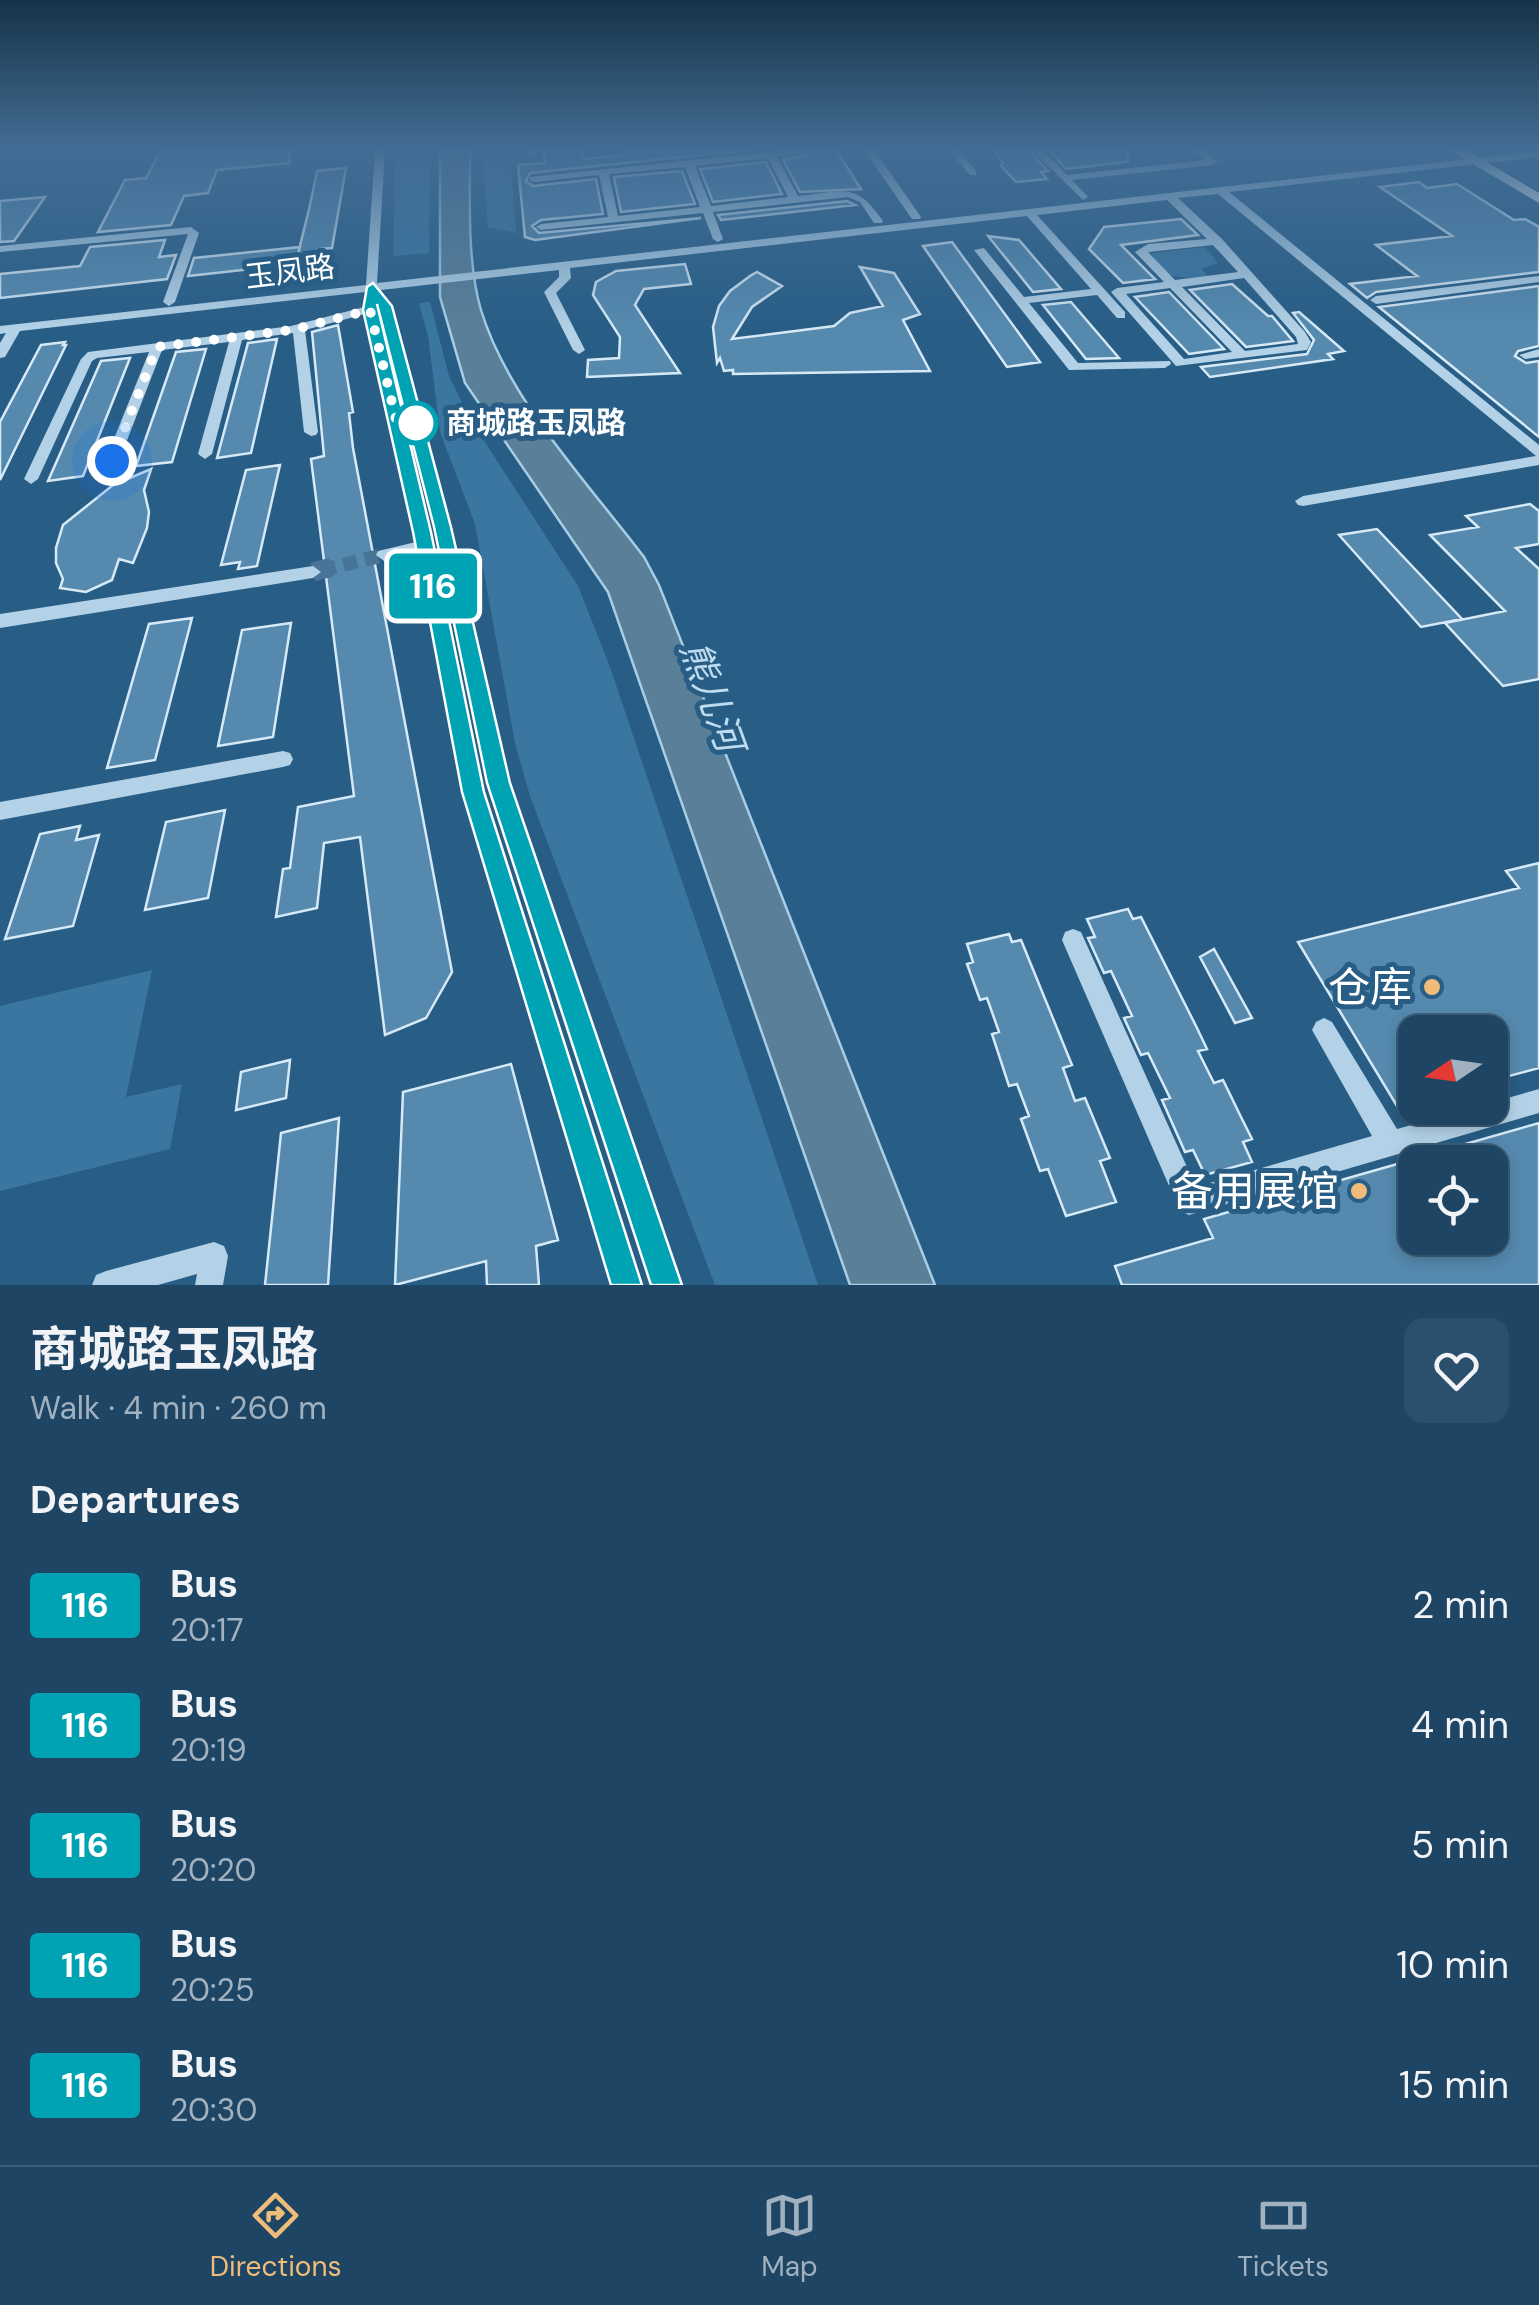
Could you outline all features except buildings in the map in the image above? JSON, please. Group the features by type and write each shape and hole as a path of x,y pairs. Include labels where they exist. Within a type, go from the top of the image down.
{"street":[{"path":"377,210 370,310 425,546 473,792 627,1285"},
{"path":"612,210 614,219"},
{"path":"540,227 697,210"},
{"path":"706,210 718,240"},
{"path":"871,210 878,221"},
{"path":"911,210 916,217"},
{"name":"玉凤路","path":"8,330 975,210"},
{"name":"玉凤路","path":"499,268 564,265 1045,210"},
{"path":"1184,210 1218,241 1247,274 1305,342 1303,347 1181,364 1116,292 1247,274"},
{"path":"1245,210 1539,452"},
{"path":"980,250 1074,368 1165,364 1028,212"},
{"path":"0,249 191,230 194,233 169,302"},
{"path":"1218,241 1143,250 1144,258 1242,355"},
{"path":"564,265 565,278 550,292 579,350"},
{"path":"1376,300 1539,279"},
{"path":"374,283 386,306 442,527 498,783 666,1285"},
{"name":"玉凤路","path":"0,321 374,283"},
{"path":"1020,301 1100,291"},
{"path":"31,479 87,359 299,328 370,310"},
{"path":"299,328 312,432"},
{"path":"0,354 8,330"},
{"path":"205,454 237,337"},
{"path":"112,461 157,347"},
{"path":"1303,500 1539,460"},
{"path":"384,556 425,546"},
{"path":"0,621 312,572"},
{"path":"0,811 284,760"},
{"path":"1073,940 1189,1202 1539,1101"},
{"path":"1324,1030 1391,1144"},
{"path":"106,1285 214,1256 210,1285"}],"shaded area":[{"path":"394,210 429,210 429,253 393,256"},
{"path":"440,210 470,210 473,272 493,343 530,408 644,557 659,585 935,1285 850,1285 608,592 465,383 440,297"},
{"path":"487,210 514,210 516,233 488,227"},
{"path":"1205,247 1218,263 1201,269 1208,276 1174,276 1161,269 1152,253"},
{"path":"430,302 449,376 470,419 578,586 610,667 818,1285 715,1285 530,796 515,743 475,524 440,432 428,336 419,303"},
{"path":"152,970 126,1097 182,1084 170,1149 0,1191 0,1006"}],"tunnel":[{"path":"322,570 384,555"},
{"path":"313,572 332,567"}],"bus line":[{"name":"116","path":"627,1285 473,792 422,532 370,310 373,287 386,306 442,527 498,783 666,1285"}],"place":[{"name":"商城路玉凤路","path":"416,423"},
{"name":"仓库","path":"1432,987"},
{"name":"备用展馆","path":"1359,1191"}],"route":[{"path":"112,461 157,347 292,330 370,310 398,428 416,423"}],"water label":[{"name":"熊儿河","path":"712,696"}]}
